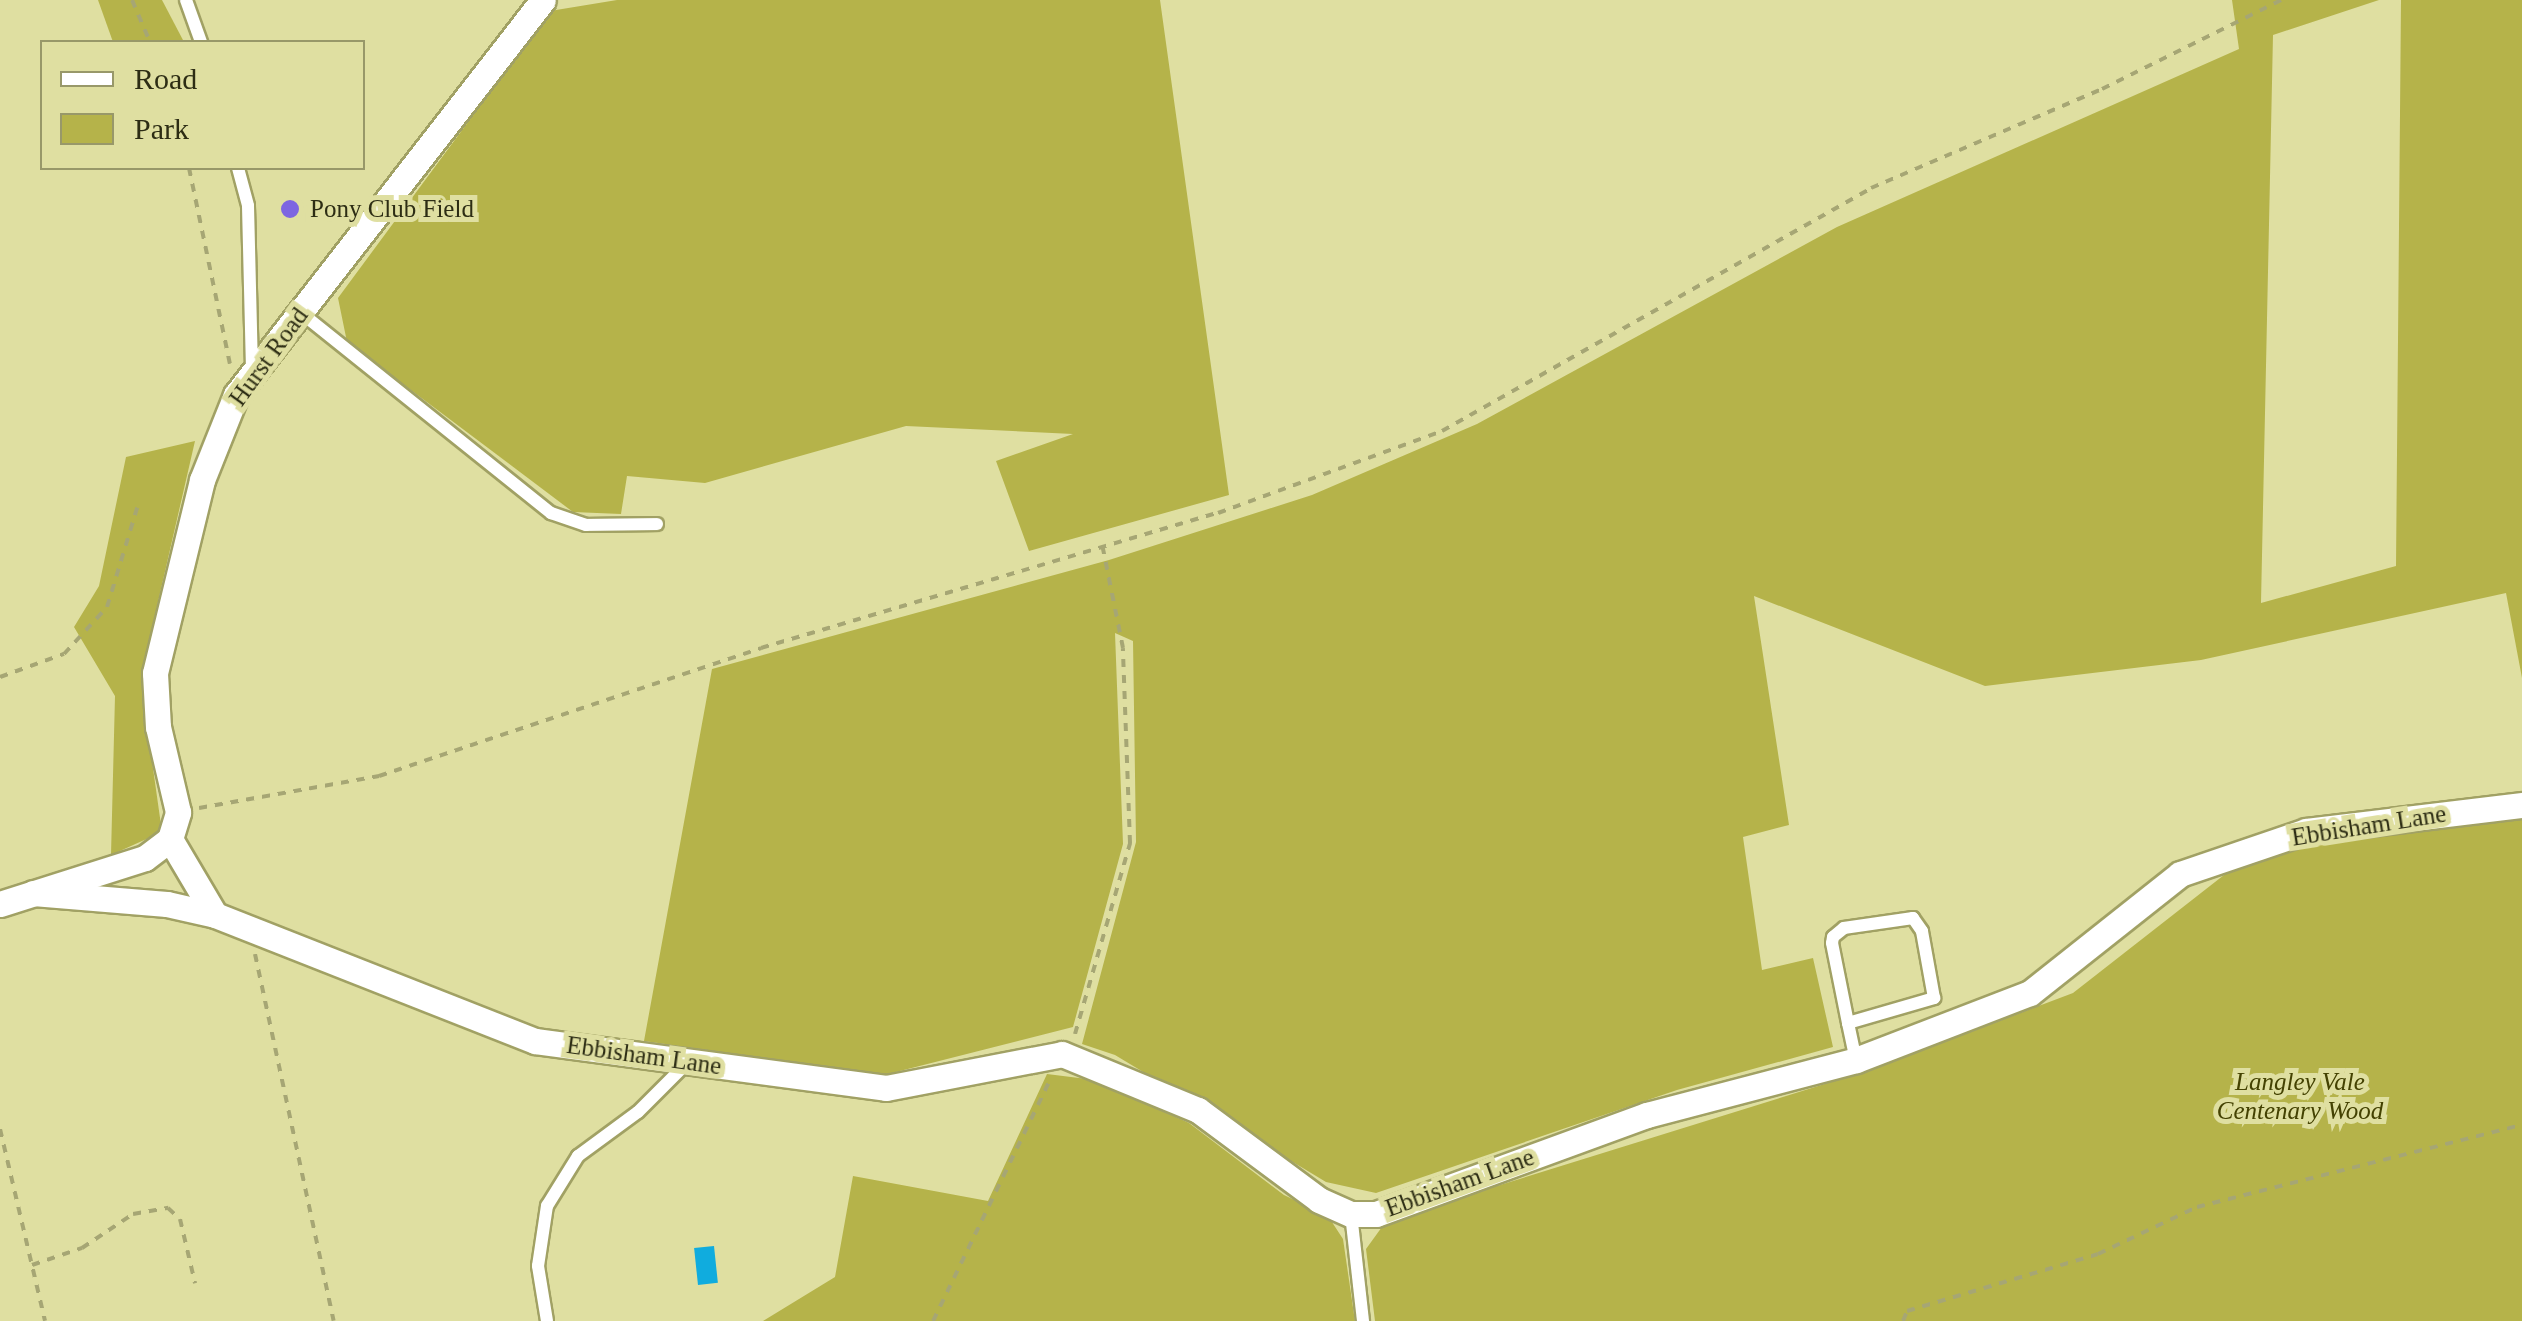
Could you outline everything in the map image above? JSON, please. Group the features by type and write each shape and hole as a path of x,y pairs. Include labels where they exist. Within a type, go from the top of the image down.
{"street":[{"name":"Hurst Road","path":"170,839 178,812 158,728 155,673 202,480 244,384 543,0"},
{"name":"Ebbisham Lane","path":"33,893 167,904 215,915 535,1041 886,1088 1062,1054 1198,1110 1320,1200 1351,1214 1376,1214 1647,1116 1856,1060 2030,993 2180,874 2306,831 2522,805"},
{"name":"Ebbisham Lane","path":"0,904 145,858 170,839"},
{"path":"170,839 215,915"},
{"path":"145,858 167,904"}],"lane":[{"path":"186,0 199,40"},
{"path":"239,170 248,206 244,384"},
{"path":"300,312 552,513 586,525 657,524"},
{"path":"1848,1023 1934,998 1922,931 1913,918 1844,928 1833,936 1848,1023 1856,1060"},
{"path":"547,1321 538,1266 547,1206 578,1156 638,1112 688,1062"},
{"path":"1351,1214 1363,1321"}],"path":[{"path":"132,0 149,40"},
{"path":"178,812 379,776 761,648 1102,544 1218,513 1442,430 1871,188 2102,88 2282,0"},
{"path":"190,170 244,384"},
{"path":"0,676 64,654 107,607 139,502"},
{"path":"934,1321 1076,1032 1130,843 1123,648 1102,544"},
{"path":"258,930 254,956 334,1321"},
{"path":"1903,1321 1907,1311 2098,1254 2197,1207 2522,1125"},
{"path":"0,1129 45,1321"},
{"path":"32,1265 82,1248 133,1214 168,1208 180,1219 194,1283"}],"green space":[{"path":"98,0 162,0 183,40 112,40"},
{"path":"617,0 1160,0 1229,495 1029,551 996,461 1073,434 906,426 705,483 627,476 621,514 573,512 347,342 338,298 550,11"},
{"path":"2232,0 2379,0 2273,35 2261,603 2396,566 2401,0 2522,0 2522,678 2506,593 2201,660 1985,686 1754,596 1789,825 1743,837 1762,970 1813,958 1833,1047 1677,1090 1376,1193 1326,1182 1115,1055 1082,1044 1136,842 1133,641 1115,633 1123,844 1073,1027 884,1075 644,1041 712,669 1109,560 1312,495 1477,424 1837,227 2239,49"},
{"path":"195,441 149,641 149,740 162,832 111,855 115,696 74,627 99,586 126,457"},
{"name":"Langley Vale Centenary Wood","path":"2522,805 2522,1321 1375,1321 1366,1249 1387,1220 1492,1171 1497,1186 1873,1069 2073,993 2224,875 2306,831"},
{"path":"1047,1074 1095,1080 1189,1123 1284,1195 1328,1216 1343,1239 1355,1321 763,1321 835,1277 853,1176 988,1201"}],"water":[{"path":"714,1246 718,1283 698,1285 694,1248"}],"place":[{"name":"Pony Club Field","path":"290,209"}]}
